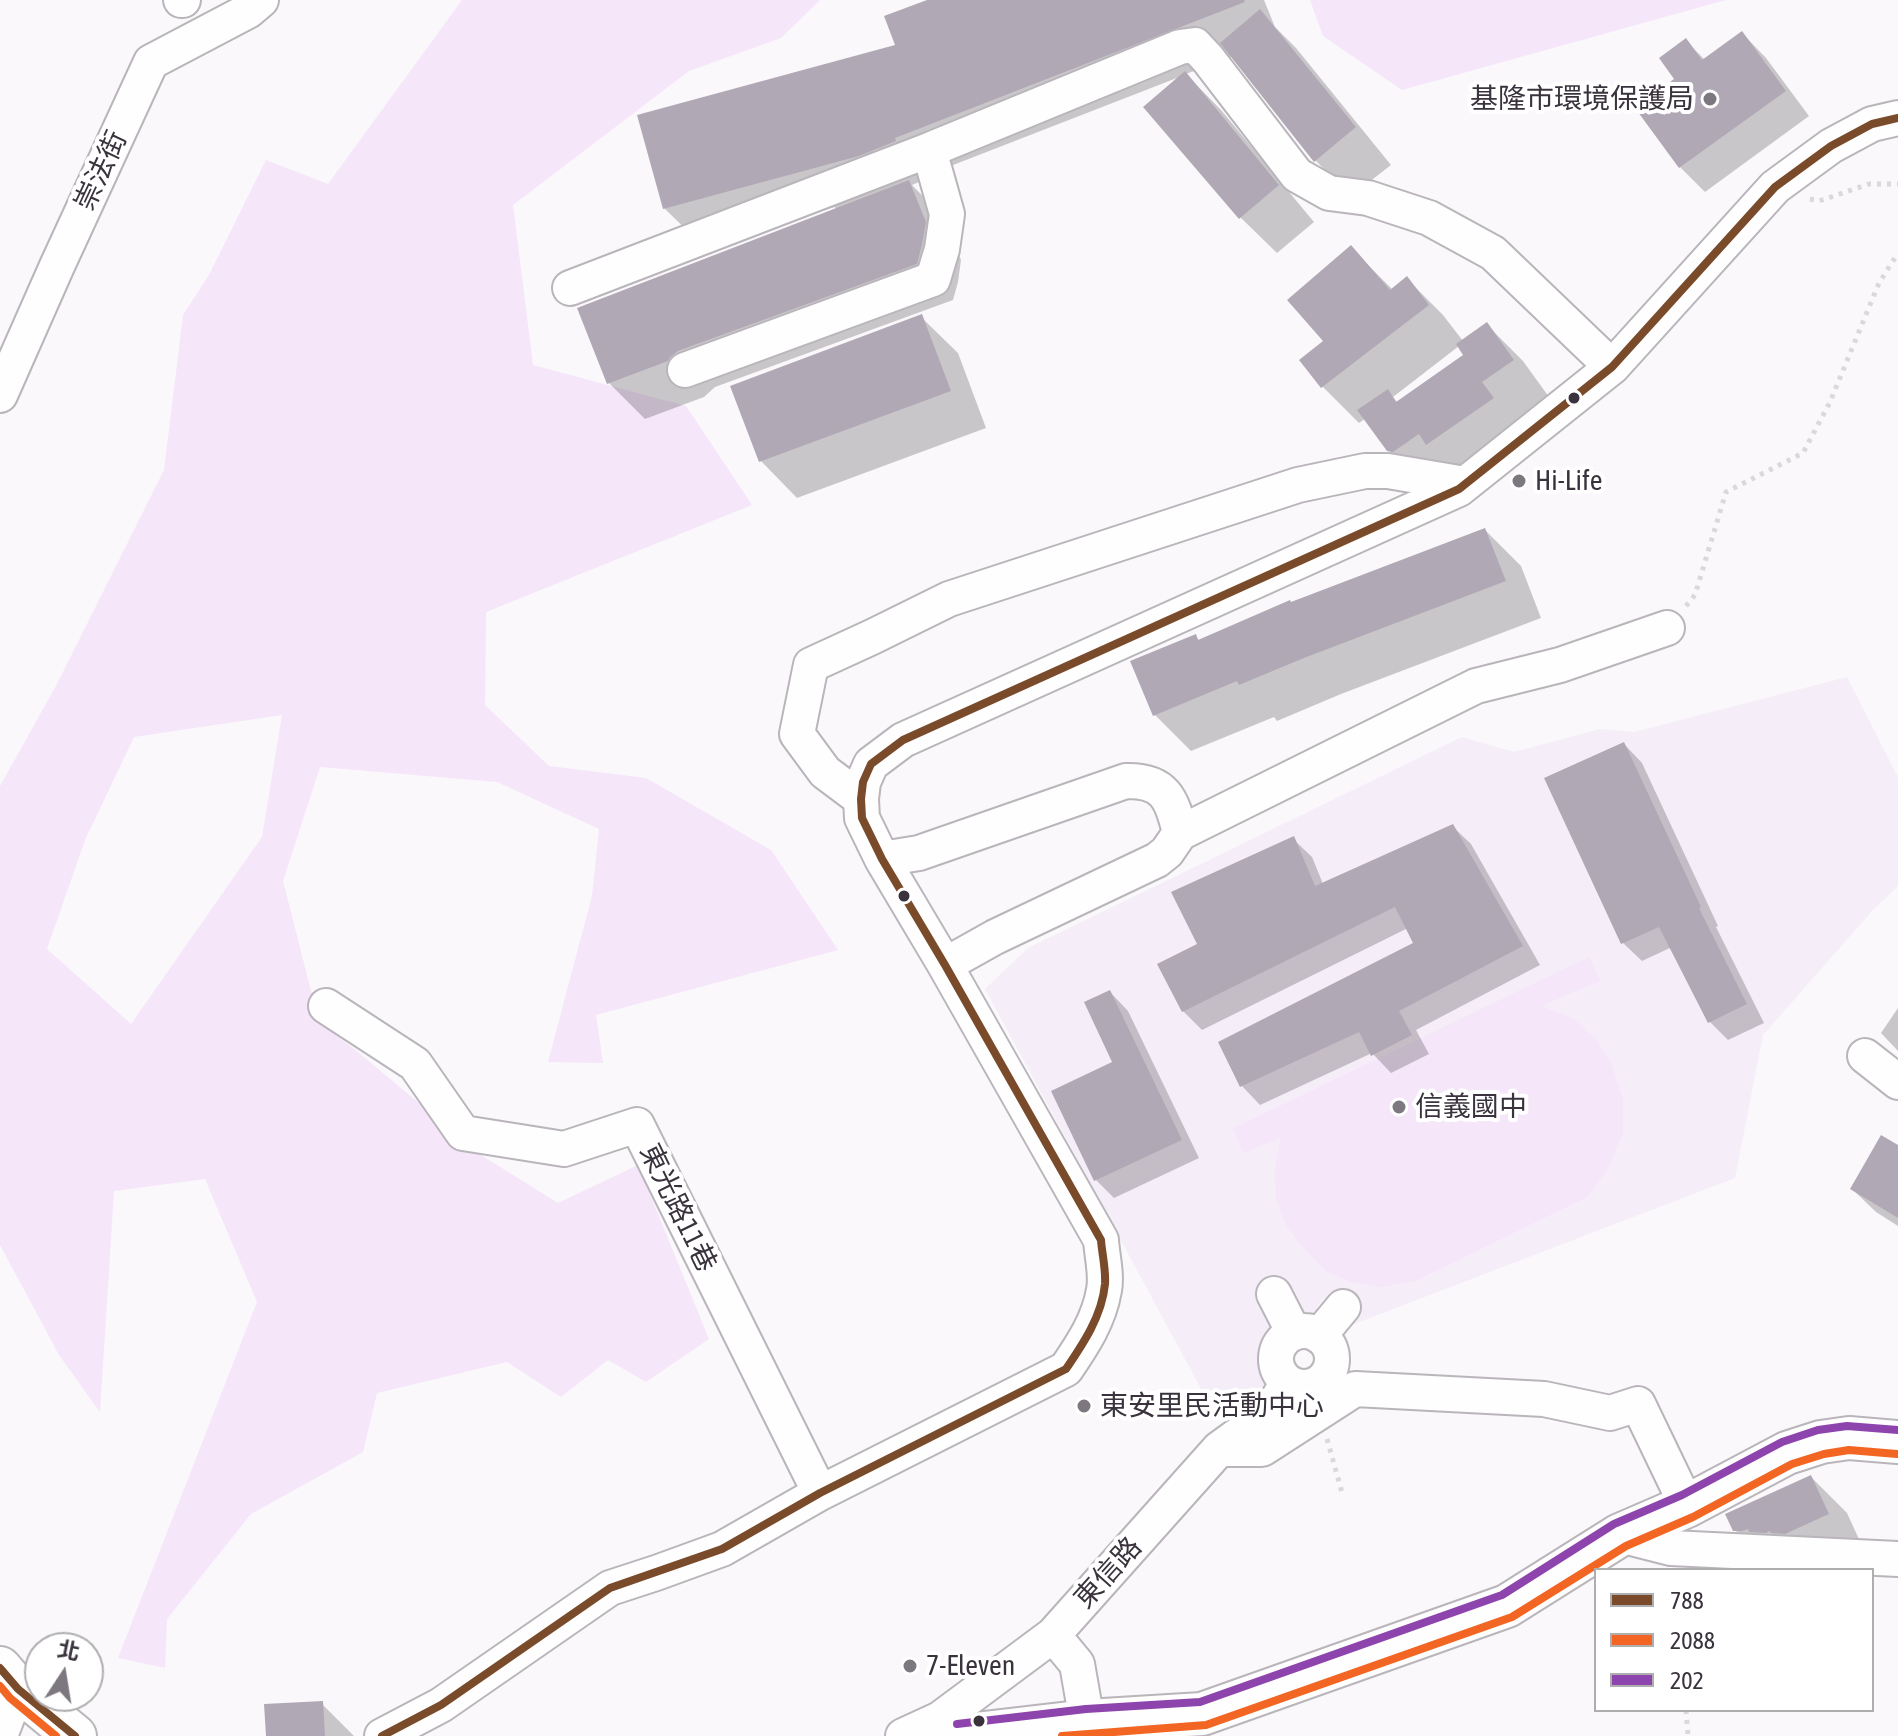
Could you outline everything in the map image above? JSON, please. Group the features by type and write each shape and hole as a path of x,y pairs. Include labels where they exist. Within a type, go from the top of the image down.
{"main road":[{"path":"958,1736 1087,1721 1206,1725 1507,1606 1620,1535 1687,1506 1787,1453 1849,1438 1898,1442"},
{"path":"9,1678 75,1736"}],"street":[{"name":"崇法街","path":"0,395 151,62 248,11 261,0"},
{"path":"570,288 929,150 1180,47 1195,45 1297,175 1329,193 1368,198 1429,218 1493,253 1612,367"},
{"path":"382,1736 441,1705 610,1588 722,1549 820,1493 1066,1369 1086,1339 1105,1288 1101,1240 882,859 862,818 863,782 871,764 903,740 1459,489 1612,367 1775,187 1831,146 1872,124 1898,118"},
{"path":"685,370 933,279 942,249 947,214 929,150"},
{"path":"861,799 825,772 797,734 811,665 949,599 1298,485 1365,471 1388,471 1465,484"},
{"path":"945,965 995,937 1157,860 1167,852 1180,833 1476,686 1560,665 1667,628"},
{"path":"882,859 919,853 1126,781 1143,781 1156,786 1174,807 1180,833"},
{"name":"東光路11巷","path":"326,1006 415,1064 463,1133 564,1149 637,1125 820,1493"},
{"path":"1865,1056 1898,1082"},
{"path":"1274,1294 1307,1334 1326,1342 1332,1358 1327,1375 1313,1385 1296,1386 1288,1382 1278,1368 1278,1352 1287,1338 1307,1334 1343,1307"},
{"name":"東信路","path":"903,1736 940,1719 1053,1635 1219,1449 1270,1412 1288,1382"},
{"path":"1219,1449 1262,1449 1355,1389 1544,1399 1610,1413 1638,1404 1687,1506"},
{"path":"1620,1535 1671,1548 1898,1559"},
{"path":"1053,1635 1077,1664 1087,1721"},
{"path":"0,1736 9,1678"}],"path":[{"path":"1775,187 1819,201 1869,184 1898,184"},
{"path":"1667,628 1695,595 1726,492 1803,453 1830,402 1879,283 1898,253"},
{"path":"1319,1412 1343,1496"},
{"path":"1686,1712 1688,1736"}],"shaded area":[{"path":"462,0 820,0 781,38 689,71 513,205 533,365 686,406 752,505 486,612 485,705 549,766 646,778 771,850 838,950 596,1015 603,1063 548,1062 592,896 599,829 497,782 320,767 283,881 319,1022 481,1155 558,1203 638,1165 709,1339 646,1382 608,1360 561,1397 507,1362 377,1393 363,1452 251,1514 167,1619 165,1668 118,1658 257,1302 205,1179 114,1191 100,1412 59,1355 0,1245 0,786 56,686 164,470 183,315 209,275 266,160 328,184","holes":["282,715 262,837 131,1024 47,949 85,840 134,737"]},
{"path":"1310,0 1726,0 1402,90 1323,36"},
{"name":"信義國中","path":"1847,677 1898,777 1898,886 1872,911 1763,1035 1735,1178 1354,1324 1348,1315 1324,1298 1314,1312 1277,1330 1270,1337 1260,1407 1242,1428 1205,1396 985,989 1028,948 1462,737 1514,752 1600,729 1634,732"},
{"path":"1589,957 1600,981 1541,1006 1572,1018 1596,1039 1612,1065 1623,1100 1623,1132 1608,1169 1587,1197 1415,1281 1382,1287 1352,1282 1326,1271 1287,1227 1276,1197 1275,1169 1281,1137 1244,1153 1232,1129"}],"building":[{"path":"927,0 1245,2 895,138 896,141 859,156 663,209 637,115 895,45 884,16"},
{"path":"1260,9 1356,127 1314,162 1220,43"},
{"name":"基隆市環境保護局","path":"1742,31 1786,91 1679,168 1635,108 1674,79 1659,58 1686,38 1702,60"},
{"path":"1185,71 1279,185 1239,219 1143,107"},
{"path":"909,180 926,222 917,264 678,351 668,361 607,384 577,308"},
{"path":"1351,245 1390,290 1407,276 1429,305 1321,388 1299,360 1323,341 1287,300"},
{"path":"922,314 951,391 759,462 730,386"},
{"path":"1487,322 1514,360 1482,382 1494,398 1426,445 1419,434 1393,452 1387,451 1357,410 1388,389 1396,402 1463,355 1456,344"},
{"path":"1485,528 1506,581 1239,685 1237,681 1153,716 1130,661 1196,634 1198,640 1290,600"},
{"path":"1624,742 1699,908 1747,1004 1708,1023 1659,927 1621,944 1544,778"},
{"path":"1453,824 1523,946 1399,1011 1412,1035 1371,1056 1359,1032 1240,1087 1218,1042 1413,943 1395,907 1182,1012 1157,964 1197,944 1171,892 1294,836 1315,886"},
{"path":"1110,990 1182,1140 1094,1181 1051,1091 1112,1062 1084,1002"},
{"path":"1881,1135 1898,1145 1898,1218 1850,1189"},
{"path":"1811,1475 1829,1514 1785,1534 1749,1532 1748,1529 1733,1531 1725,1514"},
{"path":"323,1701 325,1736 266,1736 264,1704"}],"transit line":[{"name":"788","path":"382,1736 441,1705 610,1588 722,1549 820,1493 1066,1369 1091,1329 1105,1284 1101,1240 882,859 862,818 863,782 871,764 903,740 1459,489 1612,367 1775,187 1831,146 1872,124 1898,118"},
{"name":"202","path":"957,1724 1086,1709 1200,1702 1502,1595 1614,1524 1682,1495 1782,1442 1818,1430 1847,1426 1898,1430"},
{"name":"2088","path":"1062,1736 1206,1725 1512,1617 1626,1546 1693,1517 1792,1464 1849,1450 1897,1454"},
{"name":"788","path":"0,1668 18,1689 75,1736"},
{"name":"2088","path":"0,1686 56,1736"}],"place":[{"name":"基隆市環境保護局","path":"1710,99"},
{"name":"Hi-Life","path":"1519,481"},
{"name":"信義國中","path":"1399,1107"},
{"name":"東安里民活動中心","path":"1084,1406"},
{"name":"7-Eleven","path":"910,1666"}]}
